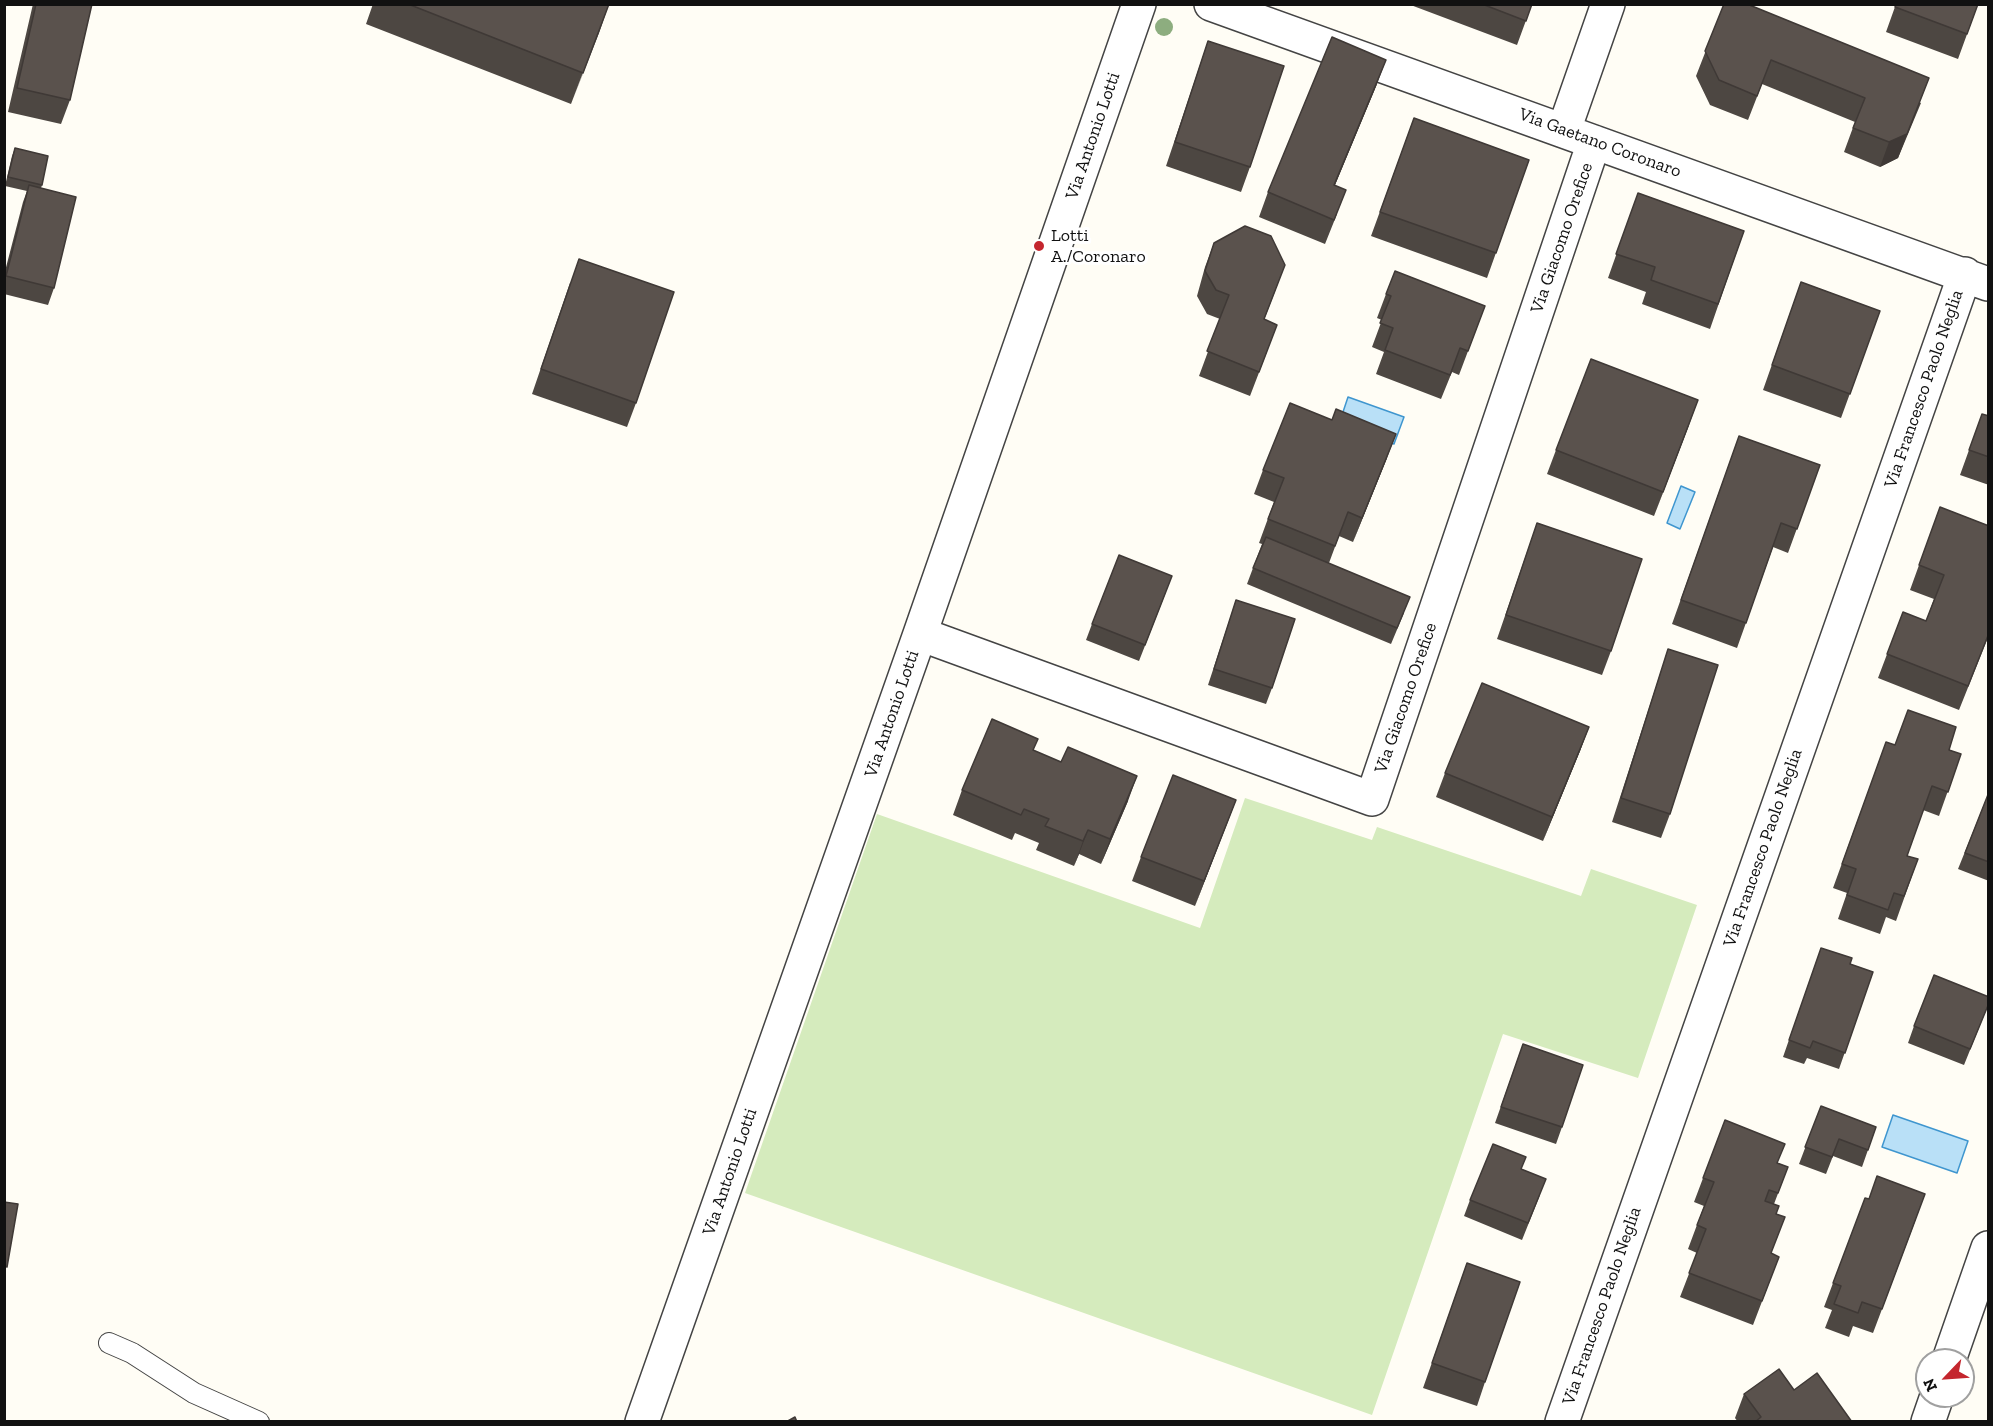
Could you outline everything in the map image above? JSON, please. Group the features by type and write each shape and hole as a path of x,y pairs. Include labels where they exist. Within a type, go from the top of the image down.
{"street":[{"name":"Via Antonio Lotti","path":"642,1422 920,634 1138,4"},
{"name":"Via Gaetano Coronaro","path":"1211,4 1594,142 1981,274"},
{"path":"1564,130 1608,4"},
{"name":"Via Giacomo Orefice","path":"920,634 1372,799 1594,142"},
{"name":"Via Francesco Paolo Neglia","path":"1562,1422 1981,274"},
{"path":"1953,1348 1989,1248"}],"lane":[{"path":"109,1343 132,1353 194,1393 259,1422"}],"green space":[{"path":"1245,798 1372,840 1377,827 1581,896 1591,869 1697,905 1638,1078 1503,1034 1372,1415 745,1193 877,814 1200,928"}],"water":[{"path":"1348,397 1404,417 1394,444 1339,424"},
{"path":"1681,486 1695,492 1680,529 1667,523"},
{"path":"1893,1115 1968,1141 1957,1173 1882,1147"}],"building":[{"path":"36,4 92,4 70,100 17,88"},
{"path":"408,4 609,4 583,73"},
{"path":"1482,4 1532,4 1526,21"},
{"path":"1724,4 1747,4 1929,78 1907,134 1889,142 1853,128 1865,98 1771,60 1757,96 1719,80 1705,51"},
{"path":"1896,4 1978,4 1967,34 1895,7"},
{"path":"1332,37 1386,60 1334,185 1346,190 1334,220 1268,192"},
{"path":"1208,41 1284,66 1250,167 1175,142"},
{"path":"1414,118 1529,160 1496,253 1380,212"},
{"path":"15,148 48,156 42,185 8,177"},
{"path":"29,185 76,197 54,288 6,276"},
{"path":"1638,193 1744,231 1718,304 1651,280 1655,267 1616,254"},
{"path":"1245,226 1271,236 1285,265 1264,319 1277,325 1259,372 1207,351 1229,295 1216,290 1205,271 1214,243"},
{"path":"579,259 674,292 636,403 541,369"},
{"path":"1395,271 1485,306 1468,351 1460,348 1450,375 1385,350 1393,328 1380,323 1391,296 1386,294"},
{"path":"1801,282 1880,311 1850,394 1772,365"},
{"path":"1591,359 1698,400 1663,492 1556,450"},
{"path":"1290,403 1332,420 1336,409 1396,434 1362,518 1348,512 1335,546 1268,519 1284,478 1263,470"},
{"path":"1982,414 1989,416 1989,457 1969,450"},
{"path":"1739,436 1820,465 1797,529 1781,523 1746,623 1681,600"},
{"path":"1940,507 1989,526 1989,633 1968,686 1887,654 1903,612 1926,621 1944,575 1919,565"},
{"path":"1537,523 1642,559 1611,651 1506,615"},
{"path":"1266,537 1410,597 1397,628 1253,568"},
{"path":"1119,555 1172,576 1145,645 1092,624"},
{"path":"1236,600 1295,619 1272,688 1214,669"},
{"path":"1668,649 1718,665 1670,814 1621,798"},
{"path":"1482,683 1589,727 1552,817 1445,773"},
{"path":"1908,710 1956,727 1949,750 1961,754 1948,792 1932,786 1907,856 1918,859 1904,896 1894,893 1888,910 1847,895 1856,869 1842,864 1886,742 1895,745"},
{"path":"992,719 1038,739 1033,750 1061,762 1068,747 1137,776 1110,839 1088,830 1083,841 1045,826 1049,819 1024,809 1021,815 962,790"},
{"path":"1173,775 1236,800 1204,881 1141,857"},
{"path":"1989,792 1989,862 1965,853"},
{"path":"1821,948 1852,958 1850,964 1873,972 1845,1053 1813,1041 1810,1048 1789,1040"},
{"path":"1934,975 1989,997 1989,1003 1970,1049 1914,1026"},
{"path":"1523,1044 1583,1065 1562,1127 1501,1107"},
{"path":"1821,1106 1876,1127 1868,1150 1839,1139 1832,1157 1805,1147"},
{"path":"1725,1120 1785,1144 1777,1163 1788,1167 1778,1193 1769,1190 1765,1201 1779,1206 1776,1214 1785,1217 1771,1253 1779,1257 1762,1301 1689,1273 1706,1229 1697,1225 1714,1182 1703,1178"},
{"path":"1493,1144 1526,1157 1521,1169 1546,1179 1528,1223 1470,1200"},
{"path":"1877,1176 1925,1194 1882,1309 1862,1302 1858,1313 1834,1304 1841,1286 1833,1283 1865,1198 1869,1199"},
{"path":"4,1202 18,1204 7,1267 4,1266"},
{"path":"1467,1263 1520,1282 1485,1382 1432,1363"},
{"path":"1779,1369 1794,1390 1817,1373 1852,1422 1755,1422 1761,1417 1744,1394"},
{"path":"795,1417 797,1422 786,1422"}],"place":[{"name":"Lotti A./Coronaro","path":"1039,246"}]}
